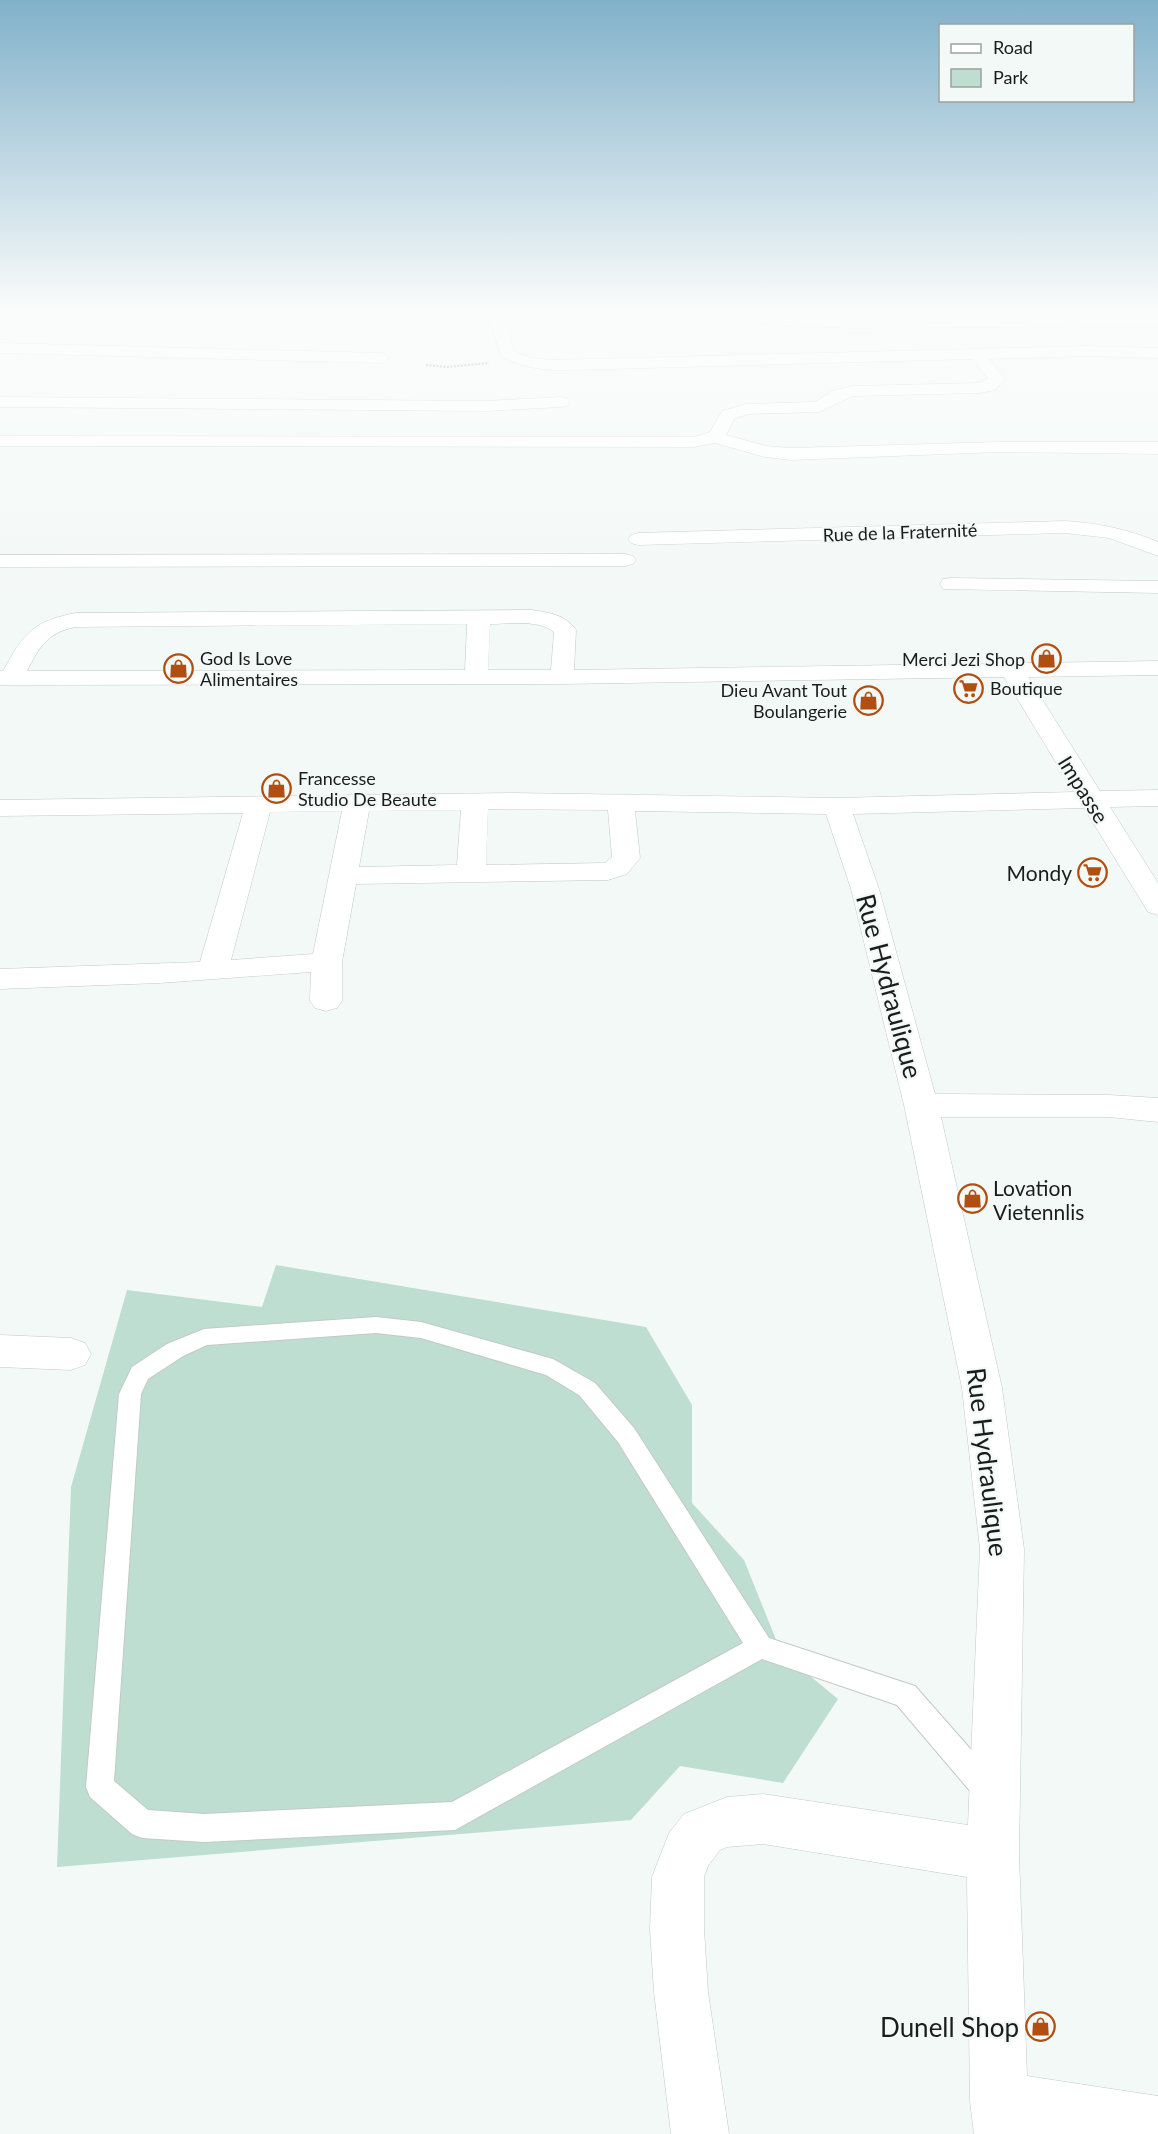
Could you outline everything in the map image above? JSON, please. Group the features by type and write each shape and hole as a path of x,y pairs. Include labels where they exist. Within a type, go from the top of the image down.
{"street":[{"path":"0,441 694,442 719,434 728,415 746,410 780,409"},
{"path":"714,437 765,451 791,454 999,447 1158,448"},
{"name":"Rue de la Fraternité","path":"638,539 1065,527 1116,532 1158,550"},
{"path":"0,561 626,560"},
{"path":"951,584 1158,587"},
{"path":"476,677 479,617"},
{"path":"6,678 36,635 52,625 76,620 479,617 543,618 561,625 565,630 562,677"},
{"path":"6,678 562,677 1158,668"},
{"name":"Impasse","path":"1012,671 1090,800 1158,906"},
{"path":"0,808 475,802 837,806 1158,798"},
{"path":"471,873 475,802"},
{"path":"344,876 608,871 623,864 626,858 621,802"},
{"path":"326,1001 327,962 357,805"},
{"path":"213,969 258,806"},
{"name":"Rue Hydraulique","path":"837,806 865,889 921,1106 982,1388 1002,1550 993,1855 1001,2117"},
{"path":"0,979 159,974 327,962"},
{"path":"921,1106 1109,1106 1158,1110"},
{"path":"0,1351 71,1354"},
{"path":"700,2134 681,1992 677,1929 678,1877 687,1851 702,1832 727,1822 763,1819 993,1855"},
{"path":"1001,2117 1158,2125"}],"lane":[{"path":"760,1647 455,1816 204,1828 142,1824 100,1787 130,1394 140,1372 175,1350 204,1337 376,1325 421,1330 554,1368 587,1389 626,1435 760,1647 906,1695 995,1799"}],"green space":[{"path":"276,1265 646,1327 692,1405 692,1503 744,1560 781,1652 838,1699 783,1783 680,1766 631,1820 57,1867 71,1487 127,1290 262,1307"}],"place":[{"name":"Merci Jezi Shop","path":"1046,659"},
{"name":"God Is Love Alimentaires","path":"179,668"},
{"name":"Boutique","path":"969,688"},
{"name":"Dieu Avant Tout Boulangerie","path":"868,700"},
{"name":"Francesse Studio De Beaute","path":"277,788"},
{"name":"Mondy","path":"1093,872"},
{"name":"Lovation Vietennlis","path":"972,1199"},
{"name":"Dunell Shop","path":"1040,2027"}]}
